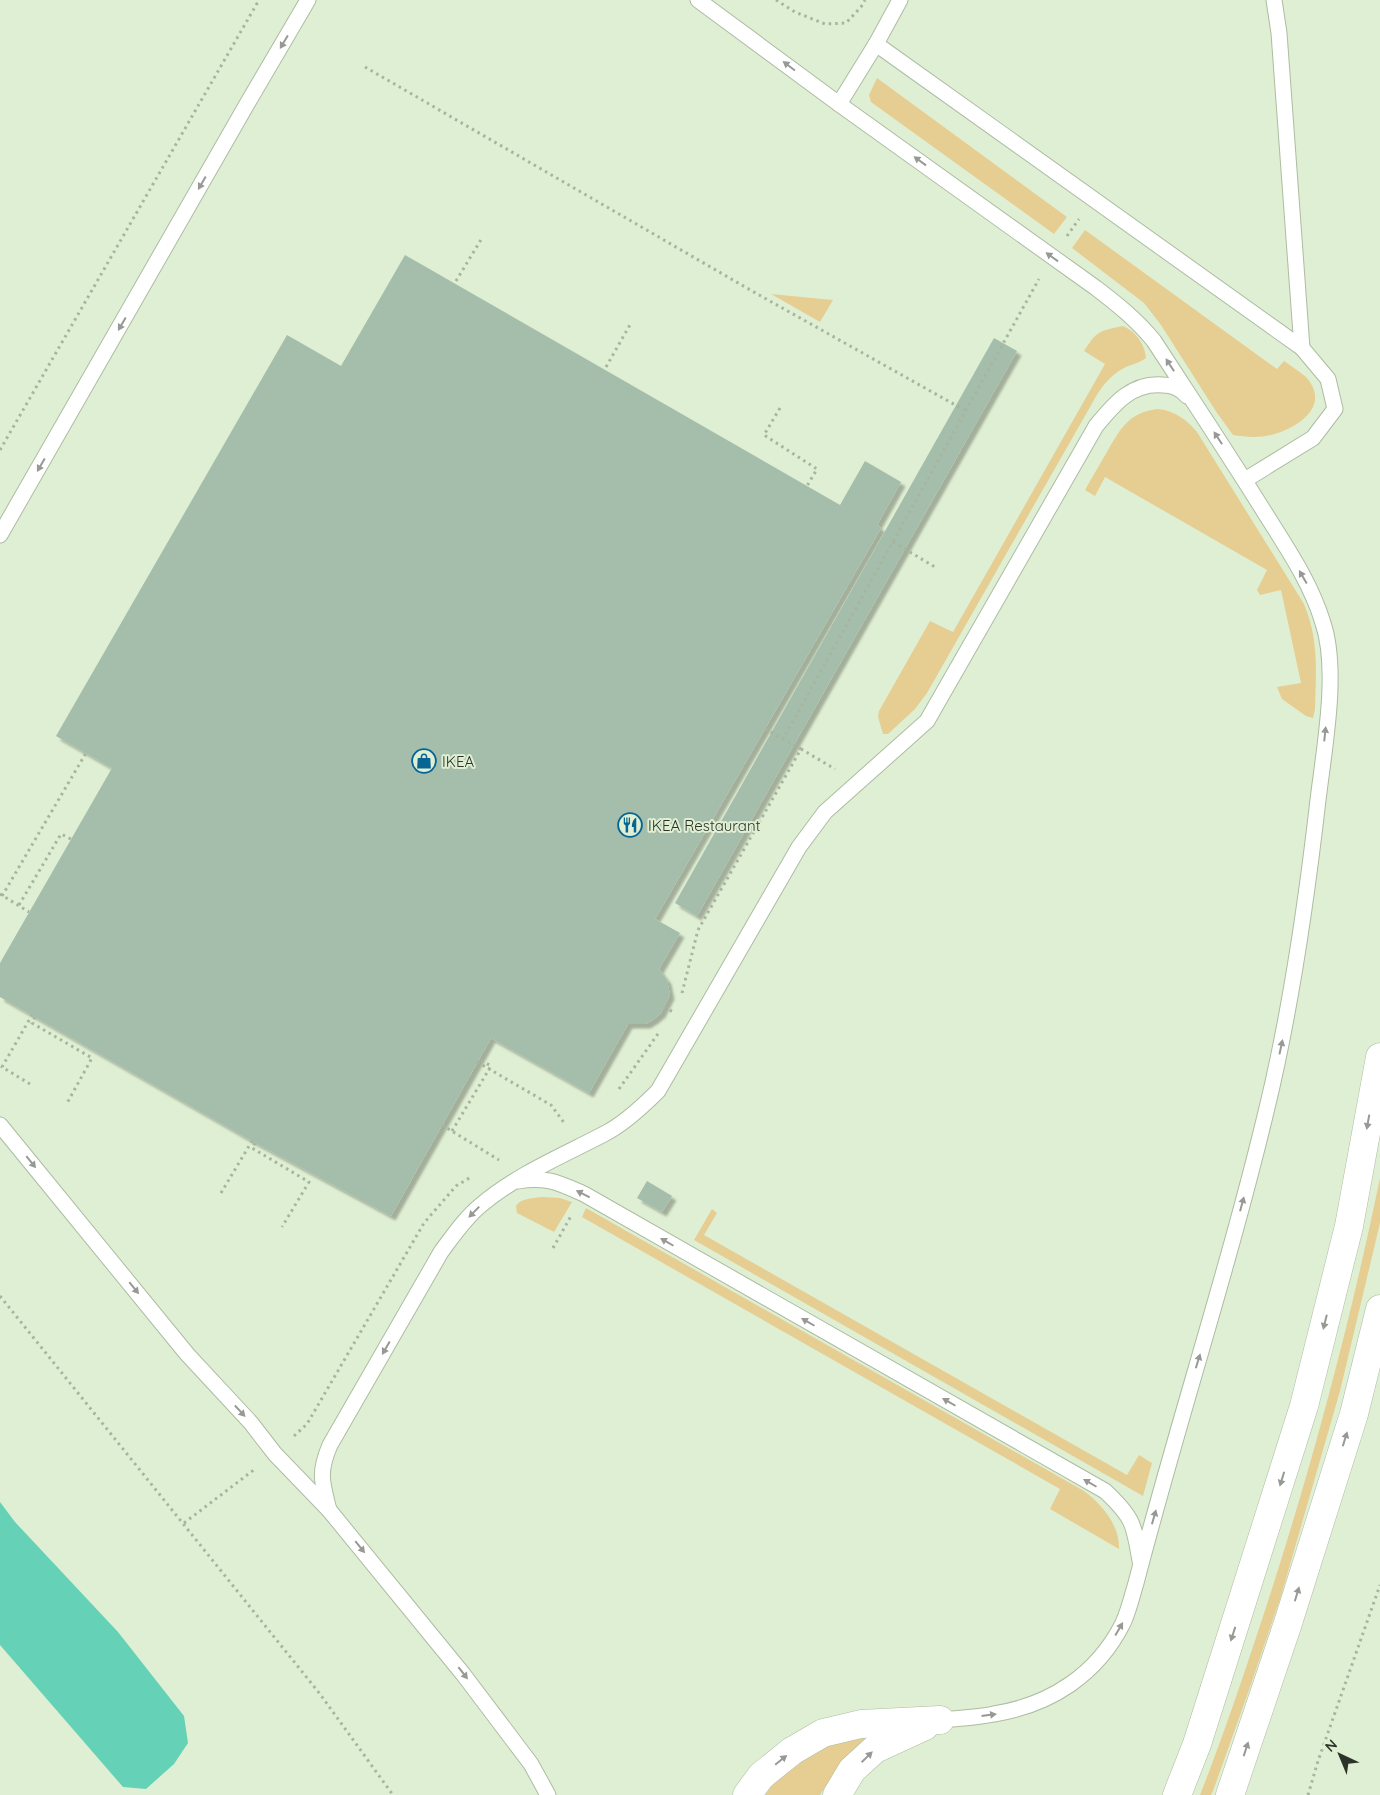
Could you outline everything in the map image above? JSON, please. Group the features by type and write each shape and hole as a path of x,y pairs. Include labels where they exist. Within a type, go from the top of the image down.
{"main road":[{"path":"1177,1795 1197,1744 1304,1406 1349,1226 1380,1057"},
{"path":"1230,1795 1288,1623 1354,1414 1380,1309"},
{"path":"747,1795 762,1776 792,1751 823,1733 862,1724 940,1720"},
{"path":"837,1795 852,1770 875,1749 940,1720"}],"lane":[{"path":"0,534 308,0"},
{"path":"698,0 1102,293 1130,314 1144,328 1154,340 1245,480 1311,590 1324,626 1328,648 1329,694 1312,845 1300,935 1281,1045 1266,1112 1226,1261 1123,1622 1105,1653 1081,1677 1056,1694 1029,1706 993,1715 940,1720"},
{"path":"839,104 876,44 900,0"},
{"path":"1274,0 1279,32 1302,348"},
{"path":"876,44 1302,348 1328,379 1336,409 1313,438 1245,480"},
{"path":"328,1510 321,1480 322,1462 441,1252 460,1226 480,1206 512,1182 606,1133 641,1108 658,1092 799,847 825,812 927,721 1096,426 1114,403 1133,390 1154,384 1172,385 1185,393 1197,406"},
{"path":"0,1124 187,1354 250,1423 275,1454 328,1510 463,1674 531,1764 548,1795"},
{"path":"512,1182 531,1179 556,1181 584,1194 1105,1491 1122,1508 1133,1523 1141,1564"}],"path":[{"path":"0,450 259,0"},
{"path":"776,0 795,12 825,24 846,23 861,7 864,0"},
{"path":"365,67 752,291 966,411"},
{"path":"783,739 1051,257 1093,200"},
{"path":"456,281 482,238"},
{"path":"606,367 632,323"},
{"path":"780,408 764,435 817,469 807,486"},
{"path":"893,542 936,566"},
{"path":"765,730 858,782"},
{"path":"679,999 698,930 801,749"},
{"path":"30,912 1,895 86,753"},
{"path":"19,905 61,834 71,840"},
{"path":"668,1018 675,1005"},
{"path":"664,1007 672,1012"},
{"path":"30,1084 2,1067 33,1016 32,1023 92,1058 66,1104"},
{"path":"617,1093 664,1024"},
{"path":"452,1131 491,1066 478,1061 551,1105 566,1124 576,1147"},
{"path":"558,1128 573,1120"},
{"path":"442,1125 500,1160"},
{"path":"221,1193 253,1142 252,1148 309,1182 282,1227"},
{"path":"492,1164 507,1156"},
{"path":"184,1523 275,1454 307,1424 424,1223 456,1186 478,1173"},
{"path":"0,1296 320,1694 393,1795"},
{"path":"1308,1795 1318,1761 1380,1585"}],"shaded area":[{"path":"877,78 1067,217 1054,234 871,102 869,95"},
{"path":"1085,230 1277,369 1284,361 1306,377 1313,388 1315,397 1313,407 1308,415 1291,427 1271,435 1252,437 1233,435 1161,325 1144,303 1072,248"},
{"path":"771,294 833,300 820,322"},
{"path":"1122,326 1138,338 1144,348 1146,358 1119,371 1098,393 927,693 915,709 888,734 883,734 878,717 879,711 930,621 953,632 1105,364 1084,351 1092,339 1099,333"},
{"path":"1158,409 1180,416 1197,432 1304,604 1312,630 1316,656 1315,709 1313,718 1306,716 1282,699 1277,687 1301,683 1281,590 1260,595 1257,590 1267,570 1105,477 1095,496 1085,490 1116,436 1126,423 1140,414"},
{"path":"1380,1178 1380,1223 1340,1391 1281,1596 1213,1791 1211,1795 1200,1795 1245,1670 1302,1492 1344,1336"},
{"path":"543,1197 560,1198 572,1202 554,1232 517,1213 516,1206 521,1201"},
{"path":"586,1208 1084,1491 1109,1516 1119,1540 1119,1549 1050,1509 1060,1489 582,1217"},
{"path":"712,1209 717,1213 704,1235 1127,1475 1139,1455 1152,1463 1143,1496 694,1240"},
{"path":"865,1737 862,1745 845,1758 820,1795 765,1795 778,1779 794,1765 812,1754 839,1742"}],"water":[{"path":"0,1502 15,1522 118,1632 184,1716 188,1743 174,1764 146,1789 123,1787 0,1645"}],"building":[{"path":"405,255 840,505 865,461 901,482 877,525 881,528 655,919 680,933 659,969 667,980 670,995 661,1013 646,1024 628,1024 589,1093 491,1038 391,1216 252,1141 0,997 0,963 112,768 56,736 287,335 341,366"},
{"path":"994,338 1017,351 697,916 675,903"},
{"path":"647,1181 672,1196 662,1212 637,1198"}],"place":[{"name":"IKEA","path":"424,761"},
{"name":"IKEA Restaurant","path":"630,825"}]}
